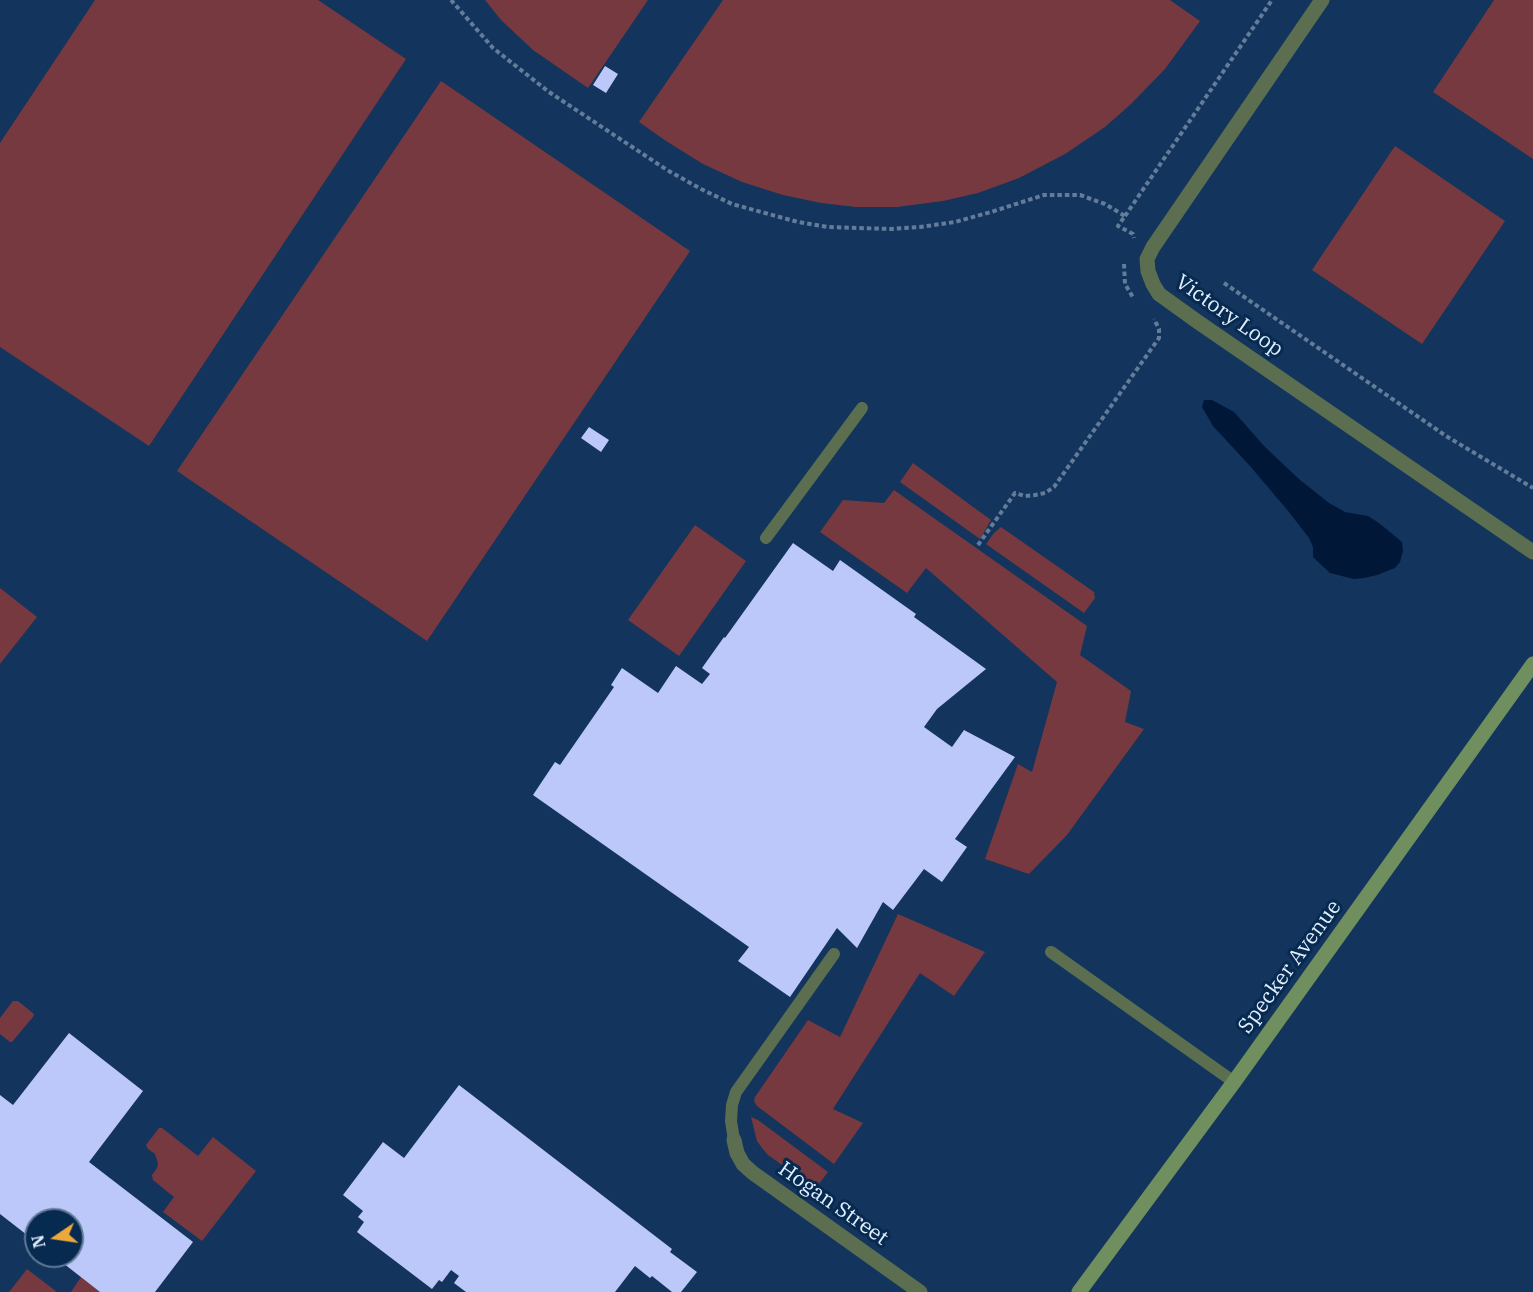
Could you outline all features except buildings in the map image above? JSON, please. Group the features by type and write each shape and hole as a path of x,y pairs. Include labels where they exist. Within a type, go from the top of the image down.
{"street":[{"name":"Victory Loop","path":"1322,0 1153,247 1147,259 1152,284 1159,294 1198,322 1533,552"},
{"name":"Specker Avenue","path":"1079,1292 1234,1082 1533,664"},
{"name":"Hogan Street","path":"734,1140 743,1164 753,1173 920,1292"}],"lane":[{"path":"766,538 862,408"},
{"path":"1051,952 1234,1082"},
{"path":"734,1140 731,1121 736,1092 834,954"}],"path":[{"path":"451,0 494,48 549,92 667,170 732,204 798,222 858,229 920,227 955,222 1044,195 1063,194 1087,197 1125,216"},
{"path":"1133,244 1133,234 1118,226 1272,0"},
{"path":"1125,261 1125,284 1136,302"},
{"path":"1224,283 1446,436 1533,488"},
{"path":"978,545 1015,493 1026,496 1035,495 1045,493 1054,486 1160,338 1155,319 1148,313"}],"shaded area":[{"path":"95,0 318,0 406,59 149,446 0,347 0,143"},
{"path":"485,0 648,0 588,88 533,50 501,20"},
{"path":"723,0 1170,0 1200,21 1165,69 1131,104 1105,127 1065,154 1019,178 978,193 943,201 897,207 856,207 783,195 742,182 703,164 639,122"},
{"path":"1494,0 1533,0 1533,159 1433,92"},
{"path":"441,81 690,251 427,641 177,471"},
{"path":"1395,146 1505,221 1422,344 1312,270"},
{"path":"913,463 991,520 980,539 900,482"},
{"path":"894,490 1087,626 1080,655 1131,691 1125,722 1144,729 1067,835 1029,874 985,859 1018,764 1032,772 1057,682 926,568 907,593 820,532 843,500 884,503"},
{"path":"695,525 746,561 679,656 628,620"},
{"path":"1001,527 1094,592 1095,598 1084,613 986,544"},
{"path":"0,588 37,617 0,664"},
{"path":"898,914 985,952 954,996 920,973 833,1109 863,1123 834,1164 757,1106 754,1101 755,1097 808,1020 840,1037"},
{"path":"13,1001 18,1001 34,1014 10,1042 0,1034 0,1018"},
{"path":"751,1117 828,1172 815,1189 768,1155 757,1141"},
{"path":"159,1128 198,1156 213,1137 256,1171 202,1241 163,1212 174,1197 153,1180 152,1175 158,1163 155,1154 146,1145"},
{"path":"27,1269 57,1292 9,1292"},
{"path":"81,1277 100,1292 71,1292"}],"water":[{"path":"1204,400 1212,400 1234,412 1265,447 1329,503 1345,512 1368,516 1402,542 1403,551 1400,562 1395,568 1377,575 1354,579 1330,573 1313,557 1313,547 1309,538 1289,512 1213,426 1202,407"}]}
